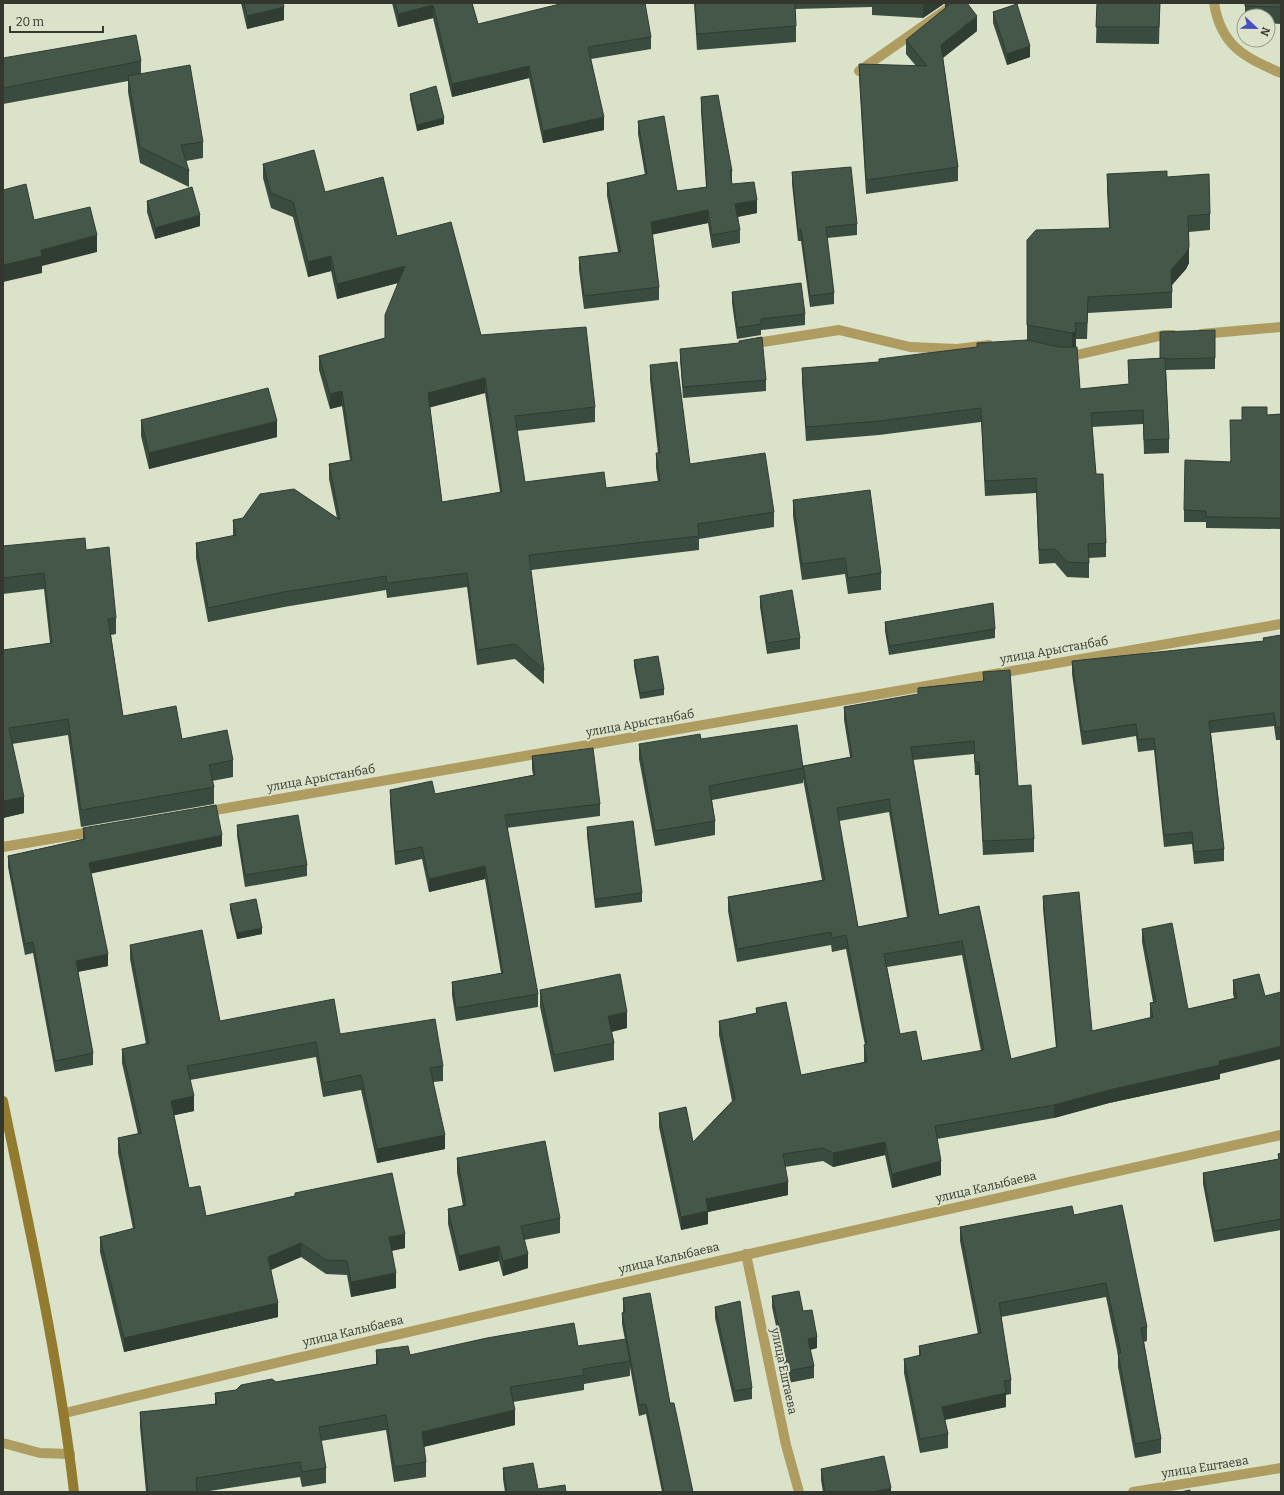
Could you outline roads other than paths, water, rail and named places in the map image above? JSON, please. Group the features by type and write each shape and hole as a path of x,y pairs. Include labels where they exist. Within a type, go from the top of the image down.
{"main road":[{"path":"3,1101 44,1300 65,1412 74,1492"}],"street":[{"path":"859,71 956,3"},
{"path":"1214,3 1217,20 1230,44 1254,61 1281,73"},
{"path":"1055,354 1072,356 1164,335 1281,327"},
{"path":"742,345 839,330 910,347 957,349 996,344"},
{"name":"улица Арыстанбаб","path":"191,814 1281,624"},
{"path":"3,847 105,829"},
{"name":"улица Калыбаева","path":"65,1412 746,1254 1281,1135"},
{"name":"улица Ештаева","path":"746,1254 786,1445 799,1492"},
{"path":"3,1443 40,1452 70,1454"},
{"name":"улица Ештаева","path":"1133,1492 1281,1468"}]}
